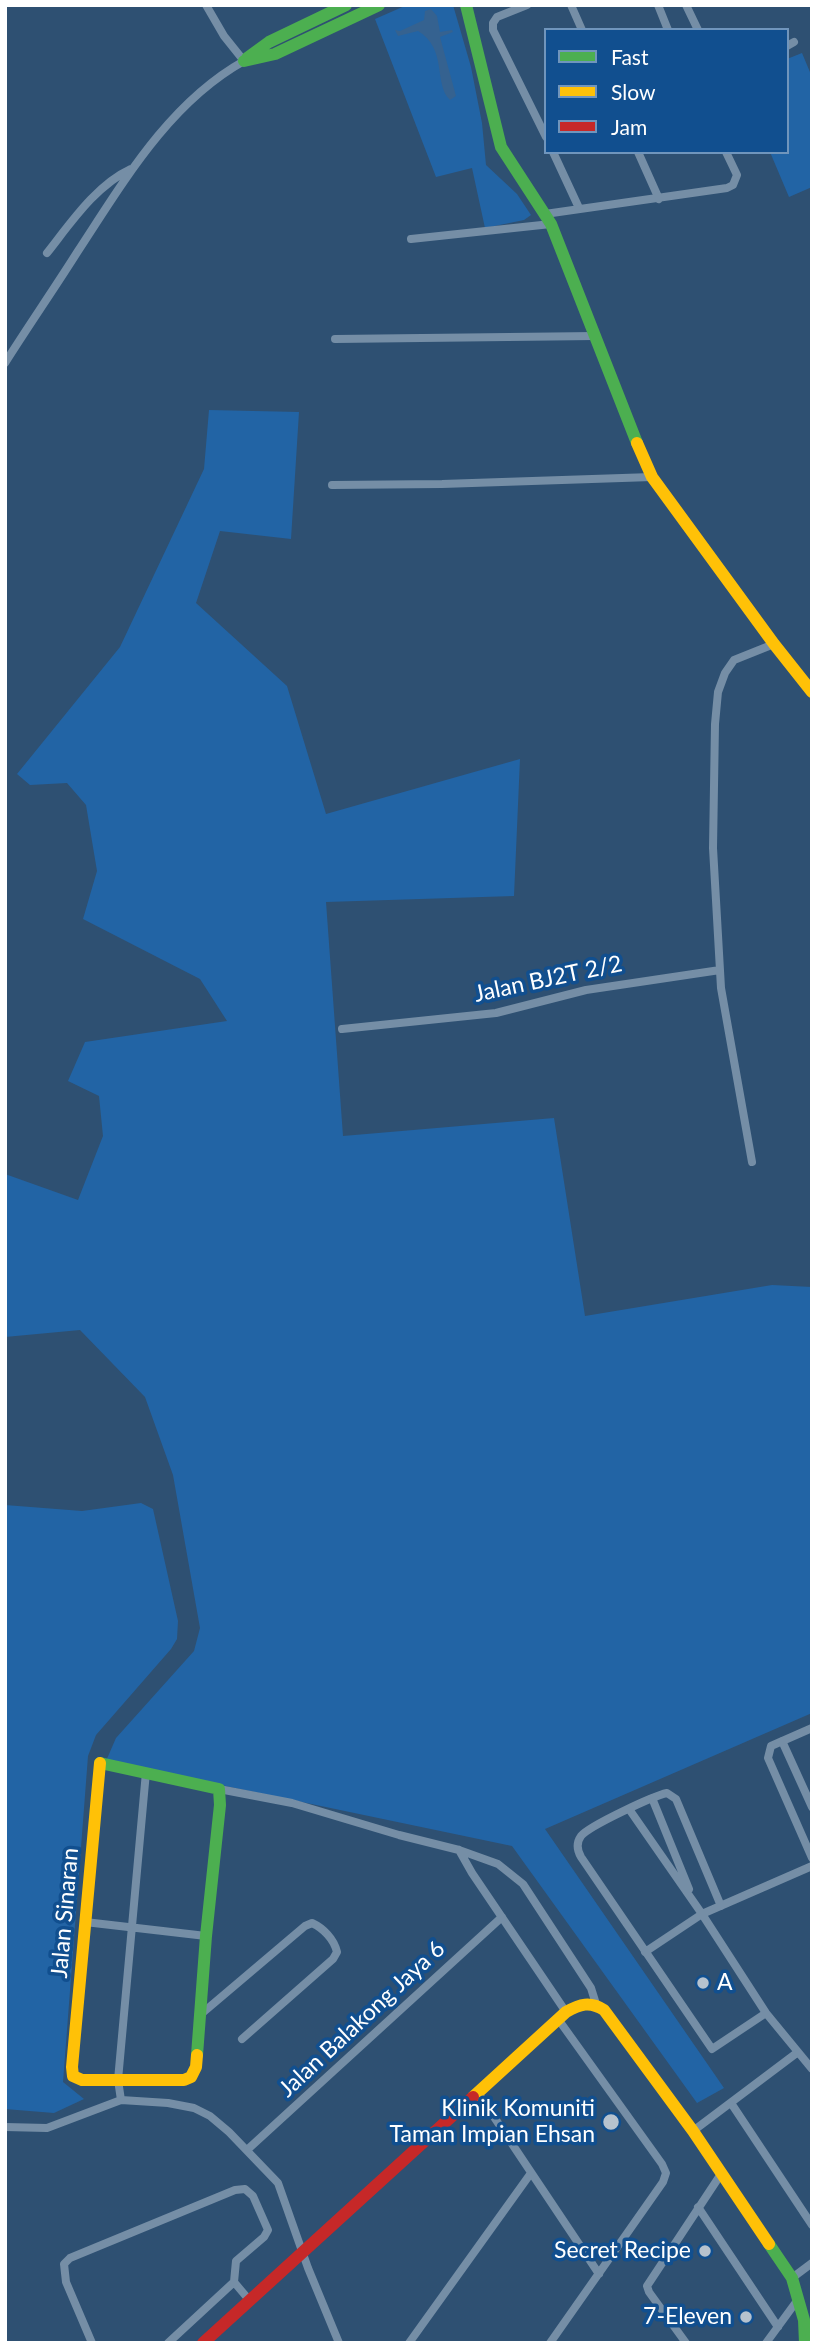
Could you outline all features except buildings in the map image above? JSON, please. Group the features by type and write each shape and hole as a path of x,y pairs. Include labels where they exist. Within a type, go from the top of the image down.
{"street":[{"path":"206,5 224,36 244,61"},
{"path":"5,362 131,169 190,100 221,73 269,43 346,5"},
{"path":"244,61 275,54 379,5"},
{"path":"466,5 501,147 548,219 652,477 774,645 812,692"},
{"path":"527,5 498,17 493,23 493,30 544,133"},
{"path":"571,5 581,28"},
{"path":"657,5 667,28"},
{"path":"686,5 697,28"},
{"path":"554,154 579,208"},
{"path":"639,154 659,198"},
{"path":"411,239 548,219 579,208 727,188 733,185 737,175 727,154"},
{"path":"47,253 96,195 119,175 131,169"},
{"path":"335,339 595,336"},
{"path":"332,485 652,477"},
{"path":"752,1162 726,1022 720,970 714,890 715,724 718,692 725,673 734,660 774,645"},
{"name":"Jalan BJ2T 2/2","path":"342,1029 496,1013 586,990 720,970"},
{"path":"812,1728 771,1746 768,1758 812,1858"},
{"path":"782,1741 812,1807"},
{"name":"Jalan Sinaran","path":"118,2080 82,2080 73,2076 85,1922 100,1763 146,1772"},
{"path":"121,2100 118,2080 146,1772 292,1803 459,1850 498,1864 523,1884 592,1989 596,2004"},
{"path":"118,2080 184,2080 191,2077 195,2067 220,1805 219,1788"},
{"path":"720,1906 676,1799 667,1793 629,1809 584,1833 578,1840 577,1849 712,2049 766,2013"},
{"path":"652,1798 694,1903"},
{"path":"629,1809 766,2013 812,2069"},
{"path":"459,1850 562,2016 666,2173 663,2182 550,2343"},
{"path":"645,1952 702,1914 812,1866"},
{"name":"Jalan Balakong Jaya 6","path":"247,2150 502,1917"},
{"path":"85,1922 206,1936"},
{"path":"201,2015 304,1926 312,1923 320,1926 338,1952 242,2039"},
{"path":"203,2343 562,2016 584,2003 596,2004 604,2010 693,2132 792,2278 804,2320 805,2343"},
{"path":"693,2132 798,2052"},
{"path":"478,2094 600,2274"},
{"path":"5,2127 47,2128 121,2100 168,2103 194,2108 210,2116 278,2183 339,2343"},
{"path":"731,2103 812,2225"},
{"path":"409,2343 531,2173"},
{"path":"686,2343 647,2286 721,2174"},
{"path":"92,2343 66,2282 64,2264 70,2258 95,2247 235,2190 245,2189 253,2196 268,2230 264,2237 236,2261 234,2282 167,2343"},
{"path":"698,2207 778,2327"},
{"path":"792,2278 812,2263"},
{"path":"234,2282 250,2301"},
{"path":"766,2343 799,2298"}],"shaded area":[{"path":"407,5 453,5 471,67 482,123 486,165 517,194 531,215 524,220 485,228 472,168 436,177 375,19"},
{"path":"431,9 437,16 440,32 453,32 440,37 456,96 450,100 442,85 437,57 427,38 418,31 398,36 395,30 400,31 424,20 425,11"},
{"path":"802,53 812,77 812,187 789,197 771,154 789,154 789,58"},
{"path":"209,410 299,412 291,539 220,531 196,603 287,686 326,814 520,759 514,896 326,902 343,1136 554,1118 585,1316 772,1285 812,1287 812,1713 545,1829 724,2088 697,2103 512,1846 106,1761 116,1738 194,1651 200,1628 173,1475 145,1397 80,1330 5,1337 5,1174 78,1200 103,1136 99,1096 68,1081 85,1042 227,1021 200,979 83,919 97,871 86,805 67,783 30,785 17,774 120,647 204,469"},
{"path":"141,1503 153,1509 178,1621 177,1639 96,1735 88,1756 63,2082 84,2099 54,2113 5,2109 5,1505 82,1511"}],"traffic: fast":[{"path":"247,58 269,42 346,5"},
{"path":"244,61 275,54 379,5"},
{"path":"466,5 501,147 551,224 637,443"},
{"path":"100,1763 219,1789 220,1805 197,2055"},
{"path":"769,2244 792,2278 804,2320 805,2343"}],"traffic: slow":[{"path":"637,443 652,477 812,692"},
{"path":"100,1763 73,2076 82,2080 184,2080 191,2077 196,2067 197,2055"},
{"path":"473,2097 566,2012 585,2005 599,2007 604,2010 693,2131 769,2244"}],"traffic: jam":[{"path":"203,2343 473,2097"}],"place":[{"name":"A","path":"703,1983"},
{"name":"Klinik Komuniti Taman Impian Ehsan","path":"611,2122"},
{"name":"Secret Recipe","path":"705,2251"},
{"name":"7-Eleven","path":"746,2317"}]}
